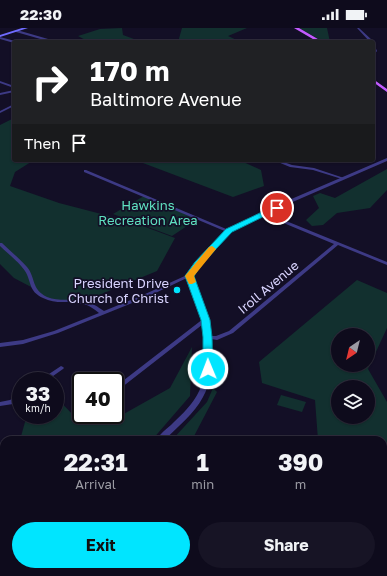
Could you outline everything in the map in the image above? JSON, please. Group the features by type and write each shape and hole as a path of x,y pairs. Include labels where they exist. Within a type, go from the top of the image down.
{"main road":[{"path":"0,37 26,28"},
{"path":"293,28 314,40"},
{"path":"296,28 317,40"},
{"path":"375,83 387,92"}],"street":[{"path":"358,28 370,40"},
{"path":"16,31 47,40"},
{"path":"0,37 12,41"},
{"path":"0,82 12,86"},
{"path":"5,92 8,87 7,84"},
{"path":"0,94 12,91"},
{"path":"0,112 12,106"},
{"path":"0,345 23,342 56,332 102,312 145,296 189,276 198,264 229,231 342,178 387,159"},
{"path":"281,162 290,166 313,168 342,178"},
{"path":"85,171 229,231"},
{"path":"264,214 387,264"},
{"path":"0,244 26,268 33,288 41,295 55,301 88,304 102,312"},
{"name":"Iroll Avenue","path":"208,337 217,338 231,332 337,244"},
{"path":"164,436 193,407 202,393 208,375 208,337 205,320 189,276"},
{"path":"124,383 205,320"},
{"path":"55,372 61,368"},
{"path":"0,404 12,401"}],"green space":[{"path":"122,28 123,35 137,40 85,40 78,36 100,29"},
{"path":"182,28 247,28 228,36 237,40 179,40"},
{"path":"299,28 327,28 330,40 320,40"},
{"path":"12,119 12,162 31,162 15,172 10,186 59,203 132,222 175,238 157,271 82,302 60,302 46,298 33,288 14,278 0,264 0,125"},
{"path":"140,162 243,162 261,170 264,186 233,197"},
{"path":"387,169 387,190 370,208 337,213 323,225 312,226 306,220 319,208 313,196 320,193 335,198"},
{"name":"Hawkins Recreation Area","path":"144,196 199,218 172,236 113,214"},
{"path":"357,280 387,293 387,328 375,354 375,328 331,328 331,372 370,372 374,380 331,380 331,424 375,424 375,381 387,402 387,436 318,436 315,400 262,383 259,362"},
{"path":"192,347 190,396 155,436 21,436 24,424 64,424 64,405 72,414 72,424 124,424 124,414 170,388"},
{"path":"213,388 217,392 194,436 176,436 207,402"},
{"path":"281,395 306,402 302,412 277,405"}],"slow traffic":[{"path":"192,282 189,276 212,249"}],"place":[{"name":"President Drive Church of Christ","path":"177,290"}],"route":[{"path":"208,369 208,337 205,320 189,276 198,264 229,231 277,208"}]}
